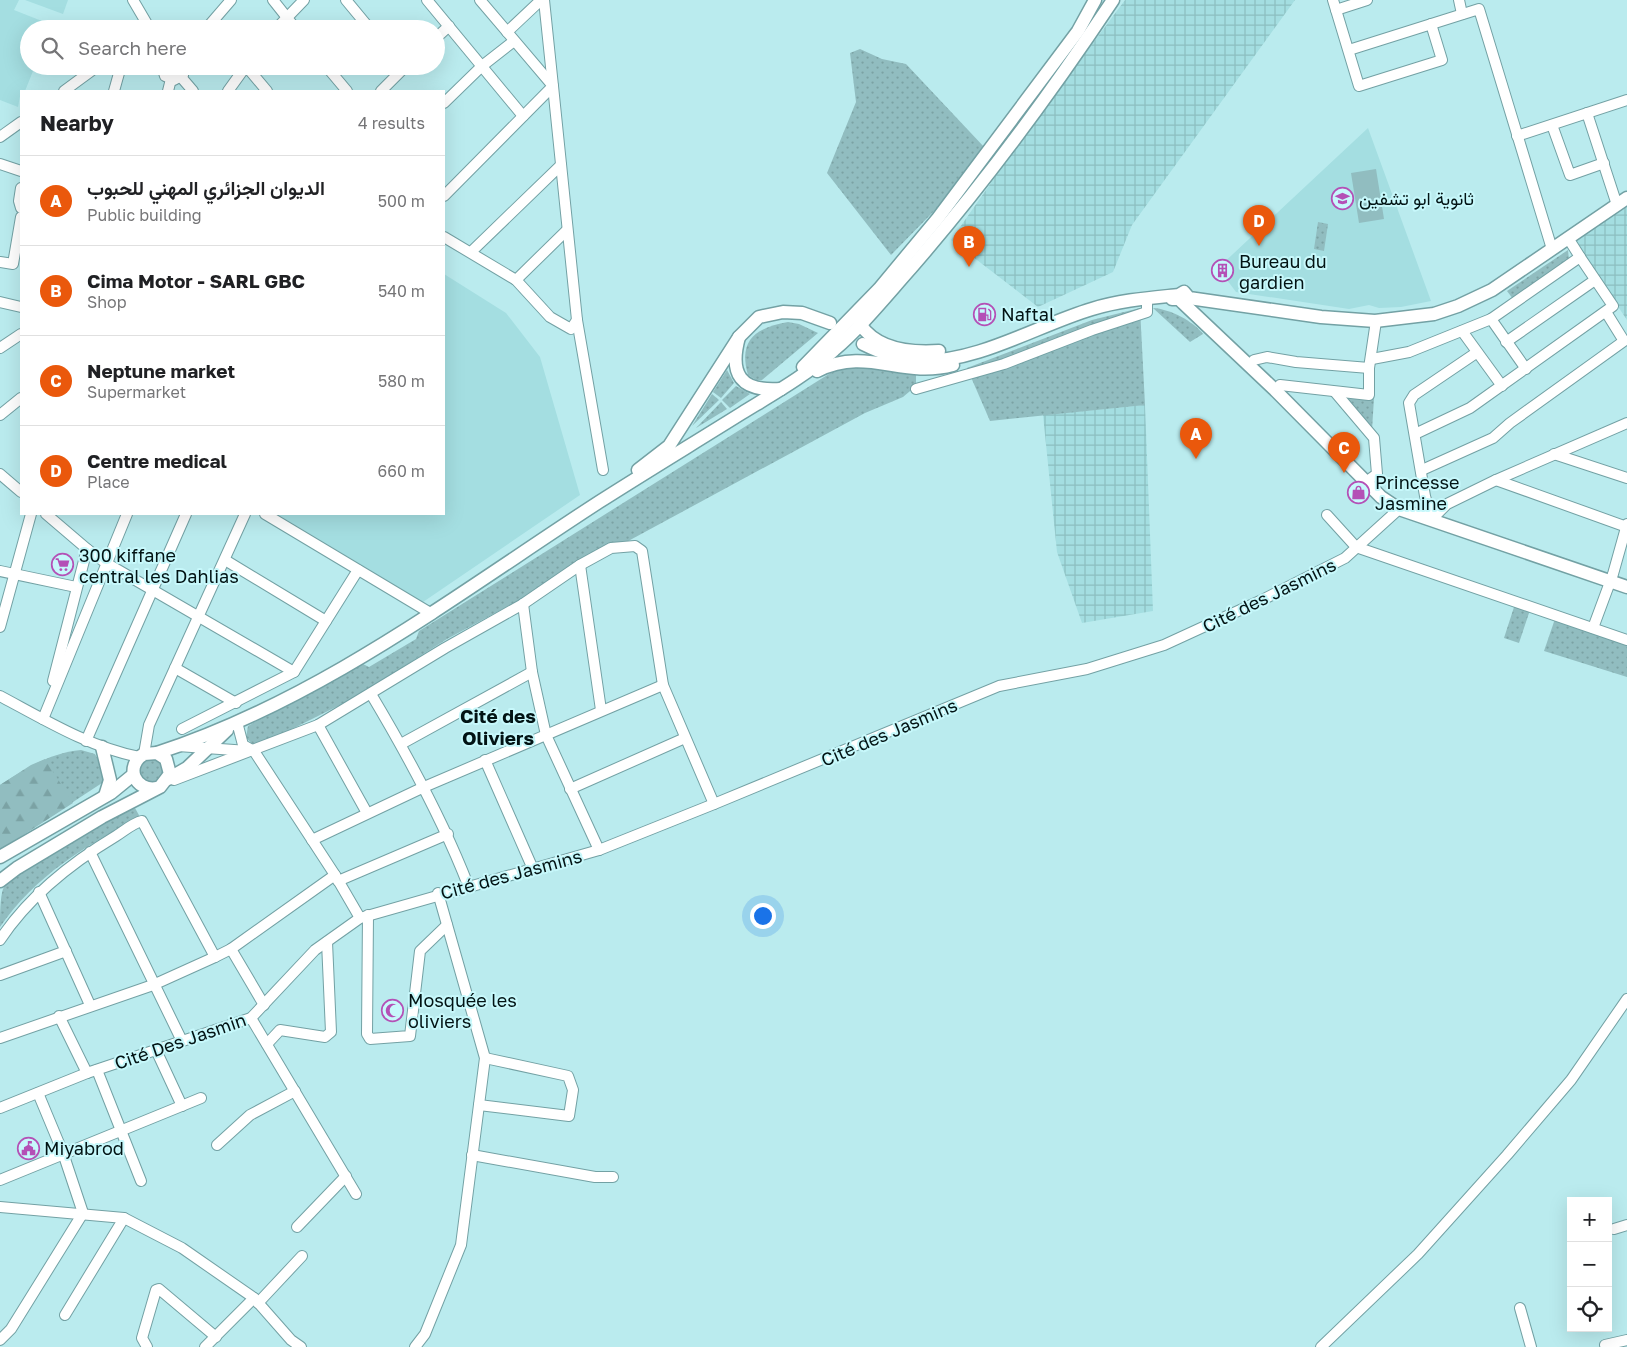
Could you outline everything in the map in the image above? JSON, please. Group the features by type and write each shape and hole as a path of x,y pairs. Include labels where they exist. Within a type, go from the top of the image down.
{"main road":[{"path":"780,390 880,289 938,218 1072,38 1095,0"},
{"path":"0,857 106,796 137,764 157,753 237,722 358,660 432,614 598,503 780,390 834,351 957,215 1070,62 1113,0"},
{"path":"863,344 892,356 906,359 939,360 969,353 1094,308 1147,298 1184,299 1321,317 1376,321 1434,314 1458,306 1492,290 1622,202"},
{"path":"1184,299 1254,360 1370,479 1398,502 1416,510 1611,577 1627,586"},
{"path":"1184,299 1381,497 1398,509 1510,549 1611,577 1627,579"},
{"path":"598,503 668,446 739,337 759,317 783,312 802,313 830,323"},
{"path":"860,324 868,335 885,345 926,352 947,350 1034,331"},
{"path":"739,337 734,362 739,377 754,388 780,390 828,366 844,361 862,360 923,370 950,366 1019,339 1034,331"},
{"path":"0,881 17,868 187,768 204,750 237,722"},
{"path":"102,747 110,780 106,796"},
{"path":"157,753 168,763 164,783"},
{"path":"137,764 136,781 145,788 164,783"},
{"path":"0,868 26,842"}],"street":[{"path":"214,20 231,0"},
{"path":"272,0 288,20"},
{"path":"284,20 304,0"},
{"path":"346,0 363,20"},
{"path":"427,0 444,20"},
{"path":"480,0 553,86"},
{"path":"507,32 542,0"},
{"path":"542,0 553,86 566,231 577,320 603,470"},
{"path":"1367,0 1334,5 1359,86 1442,60 1431,24"},
{"path":"1458,0 1462,14"},
{"path":"138,2 146,20"},
{"path":"1349,50 1479,9 1552,249"},
{"path":"445,21 523,116"},
{"path":"445,30 449,26"},
{"path":"445,102 482,66 514,41"},
{"path":"65,90 86,75"},
{"path":"114,90 118,75"},
{"path":"165,75 176,78 192,90"},
{"path":"169,90 178,75"},
{"path":"229,90 240,75"},
{"path":"254,75 266,90"},
{"path":"334,75 346,90"},
{"path":"382,90 396,75"},
{"path":"445,195 553,86"},
{"path":"1517,136 1627,100"},
{"path":"1587,113 1604,163 1622,202"},
{"path":"0,137 20,123"},
{"path":"1552,125 1570,176 1604,163"},
{"path":"0,164 20,171"},
{"path":"471,252 561,165"},
{"path":"0,262 13,264 20,223"},
{"path":"516,280 566,231"},
{"path":"445,238 516,280 550,317 571,329 577,320"},
{"path":"1415,434 1470,408 1613,306 1568,238"},
{"path":"1254,360 1267,357 1296,362 1370,363 1409,352 1491,319 1580,257"},
{"path":"1506,342 1595,280"},
{"path":"916,389 1004,364 1092,330 1135,318 1146,312 1147,298"},
{"path":"0,302 20,307"},
{"path":"1422,470 1493,438 1510,423 1624,341 1606,312"},
{"path":"1491,319 1526,369"},
{"path":"1280,385 1370,396 1370,363 1376,321"},
{"path":"1462,331 1502,386"},
{"path":"0,348 20,335"},
{"path":"1476,352 1412,398 1409,407 1422,470 1425,496 1433,515 1447,504 1496,480 1624,426"},
{"path":"1335,392 1374,438 1378,474 1370,479"},
{"path":"0,415 20,399"},
{"path":"1554,454 1627,478"},
{"path":"0,474 20,491"},
{"path":"1496,480 1627,526 1592,628"},
{"path":"1416,510 1425,496"},
{"name":"Cité des Jasmins","path":"364,916 468,885 598,850 999,686 1087,669 1164,645 1262,600 1345,558 1398,509"},
{"path":"0,627 16,575 31,515"},
{"path":"47,515 106,563 294,672"},
{"path":"43,719 127,515"},
{"path":"86,741 186,515"},
{"path":"0,696 86,741 137,764 149,725 245,515"},
{"path":"267,515 432,614"},
{"path":"1327,515 1356,547 1627,640"},
{"path":"164,783 318,726 445,648 523,604 580,565 611,548 635,546 642,551 663,685 714,804"},
{"path":"43,719 87,549"},
{"path":"225,560 326,620"},
{"path":"580,565 601,710"},
{"path":"182,728 236,703 294,672 358,570"},
{"path":"0,571 76,588"},
{"path":"523,604 532,672 546,735 598,850"},
{"path":"175,668 236,703"},
{"path":"400,744 532,672"},
{"path":"312,840 485,760 663,685"},
{"path":"371,694 424,787 448,834 468,885"},
{"path":"237,722 244,745 254,751 364,916 367,1034 370,1039 410,1036 420,951 447,925"},
{"path":"318,726 367,813"},
{"path":"570,789 685,738"},
{"path":"178,746 204,750 254,751"},
{"path":"485,760 533,869"},
{"path":"0,940 13,921 39,892 90,852 140,821 145,822 215,958"},
{"path":"0,1038 90,1005 153,985 215,958 337,878 448,834"},
{"path":"90,852 182,1042"},
{"path":"39,892 90,1005"},
{"path":"415,1347 425,1334 461,1245 484,1058 438,894"},
{"name":"Cité Des Jasmin","path":"0,1108 92,1071 251,1018 315,950 364,916"},
{"path":"267,1044 280,1030 325,1037 331,1032 327,942"},
{"path":"231,949 264,1005"},
{"path":"0,975 66,951"},
{"path":"1321,1347 1418,1254 1507,1155 1571,1080 1627,999"},
{"path":"59,1016 92,1071 123,1130 142,1181"},
{"path":"251,1018 356,1194"},
{"path":"156,1050 182,1106"},
{"path":"478,1105 569,1116 573,1090 568,1076 484,1058"},
{"path":"217,1145 250,1115 295,1091"},
{"path":"38,1093 63,1153 84,1213"},
{"path":"0,1180 201,1098"},
{"path":"472,1155 595,1178 613,1177"},
{"path":"297,1227 346,1176"},
{"path":"0,1207 124,1218 182,1248 256,1300 291,1340 301,1347"},
{"path":"0,1340 11,1329 84,1213"},
{"path":"65,1316 124,1218"},
{"path":"1614,1229 1627,1225"},
{"path":"205,1347 302,1256"},
{"path":"147,1347 142,1338 156,1290 160,1288 216,1336"},
{"path":"1520,1308 1531,1347"},
{"path":"1605,1346 1627,1340"}],"shaded area":[{"path":"0,0 19,0 14,10 39,20 20,20 20,75 31,75 25,90 20,90 18,107 0,100"},
{"path":"25,0 68,0 63,14"},
{"path":"1125,0 1295,0 1132,225 1113,272 1038,307 951,240 1023,137"},
{"name":"ثانوية ابو تشفين","path":"1368,128 1431,301 1401,307 1379,308 1369,305 1349,309 1236,292 1218,268"},
{"path":"1627,206 1627,320 1574,241"},
{"path":"445,275 506,313 540,357 580,495 423,602 279,515 445,515"},
{"path":"1145,405 1153,611 1082,623 1057,552 1043,415"}],"green space":[{"path":"860,49 882,59 906,64 985,148 937,208 891,255 827,173 856,102 850,53"},
{"path":"1376,169 1384,219 1359,223 1351,173"},
{"path":"1318,222 1328,224 1324,251 1314,249"},
{"path":"1568,250 1569,260 1513,299 1507,291"},
{"path":"1140,308 1145,405 990,421 967,368 1092,320"},
{"path":"1153,308 1181,316 1203,334 1190,342"},
{"path":"788,322 799,324 818,333 762,380 756,380 748,375 745,353 752,338 766,328"},
{"path":"840,367 880,368 916,375 916,386 903,397 865,413 447,639 354,698 256,747 246,738 248,726 359,662 369,667 416,639 419,631"},
{"path":"727,370 734,383 721,398 713,392"},
{"path":"736,386 750,394 730,408 722,400"},
{"path":"712,394 719,400 692,426"},
{"path":"1343,397 1374,398 1372,430"},
{"path":"721,402 727,409 696,428"},
{"path":"1515,604 1530,610 1519,643 1504,638"},
{"path":"1556,616 1627,641 1627,677 1544,651"},
{"path":"81,750 95,754 103,768 105,781 0,850 0,785 29,767 49,758"},
{"path":"154,758 161,762 164,770 158,783 145,783 137,768 142,761"},
{"path":"45,759 73,803 0,850 0,785 31,765"},
{"path":"135,808 140,817 81,851 45,877 29,892 0,927 3,889 13,878 64,844"}],"place":[{"name":"ثانوية ابو تشفين","path":"1343,198"},
{"name":"Centre medical","path":"1259,246"},
{"name":"Cima Motor - SARL GBC","path":"969,267"},
{"name":"Bureau du gardien","path":"1223,271"},
{"name":"Naftal","path":"985,314"},
{"name":"الديوان الجزائري المهني للحبوب","path":"1196,459"},
{"name":"Neptune market","path":"1344,473"},
{"name":"Princesse Jasmine","path":"1359,492"},
{"name":"300 kiffane central les Dahlias","path":"63,565"},
{"name":"Mosquée les oliviers","path":"392,1010"},
{"name":"Miyabrod","path":"28,1148"}],"district":[{"name":"Cité des Oliviers","path":"498,726"}]}
